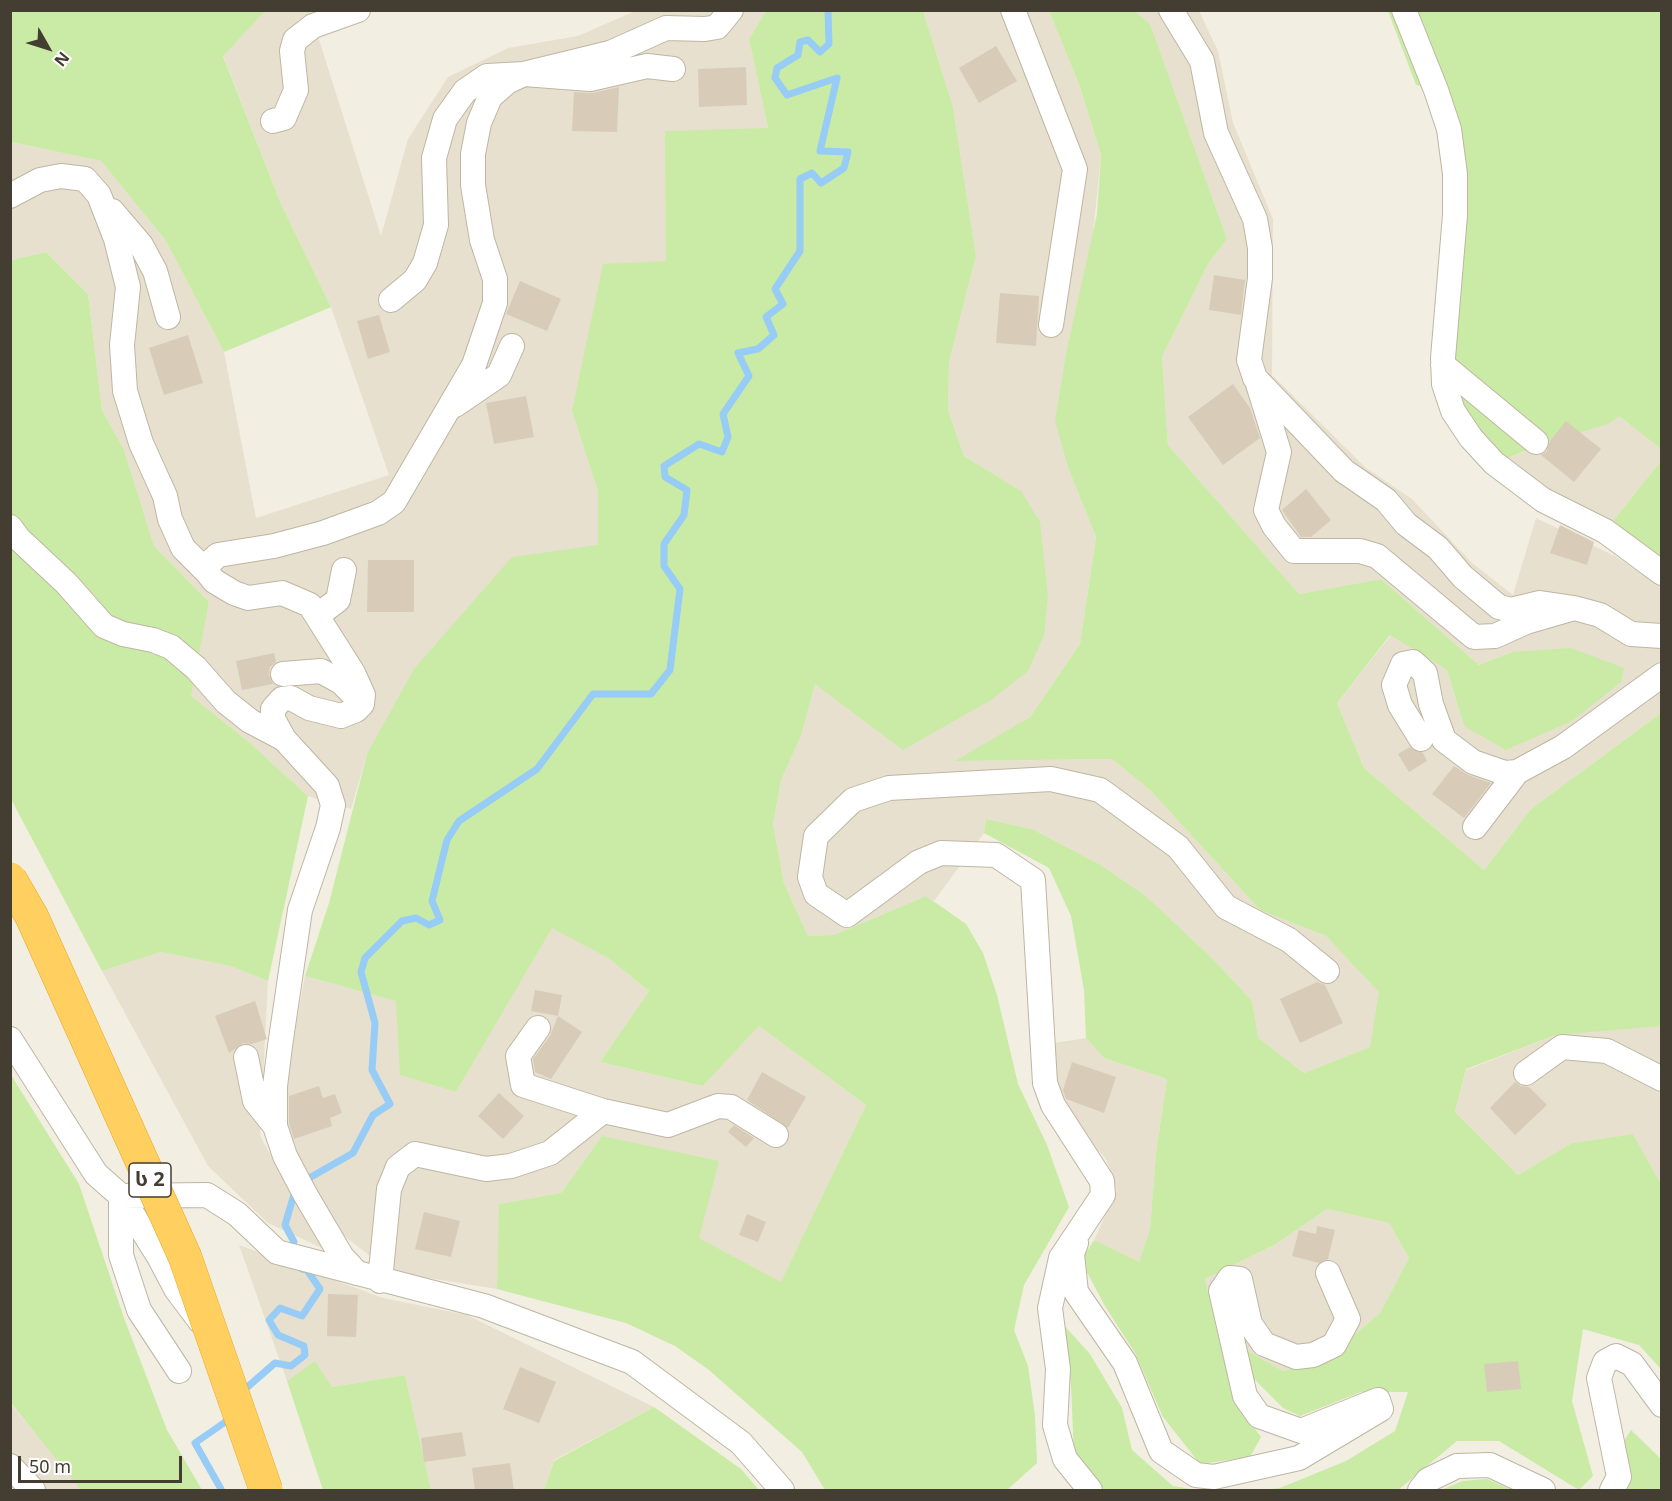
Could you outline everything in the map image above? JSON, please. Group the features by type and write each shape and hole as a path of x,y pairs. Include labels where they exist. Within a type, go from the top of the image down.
{"highway":[{"name":"ს 2","path":"10,879 32,917 185,1257 266,1491"}],"street":[{"path":"273,121 284,118 296,90 292,51 296,40 313,26 358,10"},
{"path":"207,572 208,564 218,555 274,546 323,533 394,502 474,365 495,303 495,279 482,240 473,185 473,154 479,123 490,97 507,82 524,74 610,53 666,28 705,30 717,27 731,10"},
{"path":"1013,10 1075,169 1052,325"},
{"path":"1171,10 1202,61 1216,133 1255,219 1260,248 1260,278 1249,360 1279,452 1266,510 1274,526 1294,550 1360,551 1377,556 1474,637 1495,636 1535,619 1574,608"},
{"path":"1404,10 1446,119 1455,174 1455,215 1443,365 1444,384 1453,411 1471,438 1494,463 1543,500 1605,531 1662,573"},
{"path":"391,300 415,280 425,263 436,225 434,158 445,119 465,91 487,76 524,74 590,80 647,66 673,69"},
{"path":"10,196 40,180 62,176 85,179 141,245 155,271 168,317"},
{"path":"99,195 116,239 128,288 122,345 125,391 141,443 165,496 170,519 183,548 214,581 234,593 248,598 282,593 310,605 353,673 363,695 362,704 356,710 341,716 309,708 291,698 282,699 273,709 273,719 284,740 327,786 333,805 328,828 300,910 275,1086 275,1126 285,1156 305,1194 342,1257 357,1273"},
{"path":"450,408 499,375 512,346"},
{"path":"1443,365 1536,442"},
{"path":"1255,378 1344,471 1386,500 1406,524 1438,548 1463,577 1499,607 1511,610 1540,603 1574,608 1600,615 1631,634 1662,636"},
{"path":"10,526 19,539 66,583 104,626 123,634 153,640 171,647 196,668 226,702 250,721 284,740"},
{"path":"318,615 338,600 344,570"},
{"path":"1421,739 1400,705 1394,685 1403,664 1413,662 1425,673 1431,704 1444,740 1473,762 1505,773 1516,772 1563,747 1662,675"},
{"path":"283,674 321,671 341,682 362,704"},
{"path":"1474,827 1516,772"},
{"path":"1090,1491 1065,1459 1055,1425 1058,1369 1050,1308 1061,1258 1103,1195 1102,1181 1053,1105 1045,1083 1033,880 996,855 941,853 919,862 847,915 816,894 810,877 816,836 853,800 889,788 1051,779 1100,790 1178,848 1226,907 1289,940 1327,971"},
{"path":"538,1028 518,1056 523,1085 603,1111 668,1125 718,1106 731,1107 776,1135"},
{"path":"10,1039 96,1174 121,1196 158,1255 176,1289 246,1383"},
{"path":"1526,1073 1562,1047 1607,1051 1662,1079"},
{"path":"246,1057 255,1101 275,1126"},
{"path":"380,1281 388,1190 398,1167 414,1154 486,1169 511,1166 550,1154 603,1111"},
{"path":"121,1196 207,1195 237,1215 277,1252 380,1281 484,1306 632,1362 741,1443 782,1491"},
{"path":"121,1196 121,1255 139,1310 179,1371"},
{"path":"1080,1231 1072,1254 1076,1292 1125,1363 1161,1451 1196,1475 1214,1477 1299,1458 1381,1409 1378,1400 1302,1431 1259,1416 1245,1396 1221,1291 1230,1278 1240,1279 1250,1324 1264,1344 1296,1358 1313,1355 1334,1345 1348,1319 1329,1273"},
{"path":"1612,1491 1619,1477 1599,1378 1605,1362 1616,1356 1632,1364 1662,1405"},
{"path":"10,1466 33,1491"},
{"path":"1420,1491 1428,1480 1457,1466 1490,1466 1544,1491"},
{"path":"10,1488 17,1491"}],"shaded area":[{"path":"264,11 310,11 381,236 408,139 448,77 508,48 578,36 635,11 766,11 749,39 768,128 666,262 572,411 598,492 598,545 367,754 351,809 308,796 250,743 190,696 209,602 154,546 124,450 102,410 88,294 46,252 11,260 11,142 101,161 166,241 224,352 256,518 389,475 331,307 281,204 223,55"},
{"path":"923,11 1049,11 1080,87 1101,155 1069,470 1096,537 1080,644 1030,717 957,761 1112,759 1150,790 1260,910 1326,936 1380,992 1370,1047 1304,1073 1257,1038 1252,1001 1214,960 1146,896 1101,865 1032,829 986,819 984,833 934,901 926,896 834,935 808,936 784,883 773,824 781,780 801,736 815,683 1021,491 964,456 948,410 949,362 976,256 953,107"},
{"path":"1135,11 1199,11 1218,51 1233,123 1273,219 1272,375 1366,468 1412,499 1471,562 1513,595 1536,518 1615,556 1661,587 1661,713 1531,809 1484,870 1364,768 1337,703 1391,635 1447,670 1464,726 1512,652 1479,665 1381,579 1299,594 1168,445 1162,357 1208,264 1227,239 1150,25"},
{"path":"1619,416 1661,449 1661,461 1605,531 1494,463"},
{"path":"552,927 608,958 649,991 600,1062 703,1086 759,1026 866,1105 781,1283 699,1238 602,1136 561,1193 500,1204 497,1289 391,1272 344,1236 290,1150 280,1111 305,976 397,1001 401,1075 456,1092"},
{"path":"161,952 230,966 268,981 260,1136 324,1249 268,1223 208,1166 102,971"},
{"path":"1661,1026 1661,1184 1633,1134 1572,1143 1518,1175 1455,1112 1466,1070 1556,1035"},
{"path":"1086,1038 1104,1058 1167,1079 1156,1153 1150,1229 1139,1263 1094,1240 1117,1190 1106,1159 1061,1109 1056,1079 1055,1043"},
{"path":"1327,1209 1389,1223 1409,1258 1380,1313 1327,1358 1283,1371 1243,1348 1214,1317 1205,1279 1276,1244"},
{"path":"239,1245 383,1298 467,1315 654,1407 554,1460 544,1490 431,1490 405,1375 332,1387 315,1362 287,1381"},
{"path":"10,1403 76,1481 81,1490 11,1490"}],"green space":[{"path":"11,10 265,11 223,56 281,204 331,307 224,352 166,241 101,161 11,142"},
{"path":"766,11 923,11 953,107 976,256 949,362 948,410 964,456 1021,491 1040,522 1048,597 1044,635 1028,671 991,700 903,750 815,684 801,736 781,780 773,824 784,883 808,936 834,935 926,896 966,924 983,953 997,995 1018,1084 1047,1145 1069,1207 1024,1285 1014,1330 1028,1366 1035,1416 1037,1463 1007,1490 825,1490 802,1452 709,1370 675,1346 626,1323 497,1289 499,1204 561,1193 602,1136 719,1161 699,1238 781,1282 866,1105 759,1026 703,1086 600,1062 649,991 608,958 552,928 456,1092 400,1075 396,1001 305,976 329,903 367,754 414,669 512,557 598,545 598,492 572,411 603,264 666,261 665,131 768,128 749,39"},
{"path":"1049,11 1135,11 1150,24 1227,239 1208,264 1162,357 1168,445 1299,594 1381,579 1479,665 1512,652 1571,648 1624,668 1621,682 1572,721 1506,750 1464,726 1447,670 1390,635 1337,703 1364,768 1484,870 1531,809 1661,713 1661,1026 1556,1035 1466,1069 1455,1112 1518,1175 1572,1143 1633,1134 1661,1184 1661,1369 1639,1345 1583,1329 1572,1401 1593,1476 1579,1490 1499,1441 1457,1441 1398,1490 1260,1490 1280,1488 1346,1461 1395,1431 1408,1392 1361,1392 1300,1416 1283,1408 1253,1378 1243,1348 1283,1371 1327,1358 1380,1313 1409,1258 1389,1223 1327,1209 1276,1244 1205,1279 1233,1399 1261,1437 1250,1457 1200,1464 1163,1417 1135,1353 1105,1306 1081,1261 1094,1240 1139,1262 1150,1229 1156,1153 1167,1079 1104,1058 1086,1038 1084,990 1071,916 1049,868 984,833 986,819 1032,829 1101,865 1146,896 1214,960 1252,1001 1258,1038 1304,1073 1370,1047 1379,992 1326,936 1260,910 1150,790 1112,759 955,761 1030,717 1080,644 1096,537 1069,470 1055,421 1066,354 1097,214 1101,155 1080,87"},
{"path":"1388,11 1661,11 1661,449 1619,416 1608,424 1554,440 1494,463 1453,411 1452,258 1436,90 1416,85"},
{"path":"46,252 88,294 102,410 124,450 154,546 209,602 191,696 250,743 308,796 268,981 230,966 161,952 102,971 11,799 11,260"},
{"path":"1661,461 1661,573 1605,531"},
{"path":"11,1075 79,1184 124,1318 167,1430 202,1490 81,1490 11,1403"},
{"path":"1061,1322 1090,1354 1122,1408 1132,1450 1173,1486 1197,1490 1105,1490 1074,1454 1071,1385"},
{"path":"315,1361 332,1387 405,1375 431,1490 323,1490 287,1381"},
{"path":"654,1407 741,1469 759,1490 544,1490 554,1461"},
{"path":"1631,1430 1661,1459 1661,1490 1624,1490 1621,1446"},
{"path":"1487,1479 1512,1490 1441,1490 1463,1481"}],"building":[{"path":"996,46 1017,81 979,103 959,68"},
{"path":"746,67 747,105 699,107 698,69"},
{"path":"619,87 617,132 572,131 574,92 593,93"},
{"path":"1214,275 1245,280 1241,315 1209,310"},
{"path":"520,281 561,299 547,331 506,314"},
{"path":"1000,293 1039,296 1036,346 996,343"},
{"path":"379,315 390,352 368,359 357,321"},
{"path":"188,335 203,383 164,395 149,348"},
{"path":"1233,384 1250,408 1260,438 1223,465 1188,417"},
{"path":"526,396 534,437 494,444 486,403"},
{"path":"1566,421 1601,449 1574,482 1541,455 1547,451 1550,441"},
{"path":"1306,489 1331,520 1311,537 1301,537 1282,510"},
{"path":"1560,525 1594,542 1587,565 1550,553"},
{"path":"368,560 414,560 414,612 367,612"},
{"path":"274,653 276,662 270,667 269,675 273,684 242,690 236,661"},
{"path":"1410,747 1423,753 1427,761 1409,772 1398,754"},
{"path":"1454,766 1468,775 1491,783 1464,818 1432,794"},
{"path":"1317,982 1325,985 1343,1023 1300,1043 1280,999"},
{"path":"535,990 562,995 558,1016 531,1011"},
{"path":"255,1001 267,1039 252,1044 243,1043 229,1053 215,1016"},
{"path":"558,1016 582,1032 551,1079 535,1072 533,1059 550,1036"},
{"path":"1072,1062 1116,1077 1104,1113 1066,1099 1063,1090"},
{"path":"762,1072 806,1097 788,1128 747,1100"},
{"path":"1515,1082 1529,1087 1547,1105 1515,1135 1490,1108"},
{"path":"319,1086 323,1098 335,1094 342,1113 330,1118 332,1126 294,1139 289,1123 289,1096"},
{"path":"499,1093 524,1116 503,1139 478,1116"},
{"path":"734,1125 754,1138 746,1147 728,1132"},
{"path":"424,1212 460,1221 451,1257 415,1249"},
{"path":"747,1214 766,1222 758,1242 739,1235"},
{"path":"1317,1226 1335,1230 1328,1259 1319,1263 1292,1256 1299,1230 1316,1234"},
{"path":"328,1294 358,1295 356,1337 327,1336"},
{"path":"1518,1361 1521,1389 1487,1392 1484,1364"},
{"path":"520,1367 556,1382 539,1423 503,1409"},
{"path":"462,1432 466,1456 424,1462 421,1438"},
{"path":"510,1463 514,1491 475,1491 472,1468"}],"waterway":[{"path":"304,1181 353,1153 373,1115 390,1104 372,1070 375,1023 361,972 365,958 402,921 416,918 429,925 440,920 432,901 447,840 459,821 537,769 593,694 651,694 670,670 680,589 664,566 664,544 684,515 687,490 665,477 664,466 699,444 722,452 728,437 723,414 749,376 738,353 758,349 774,335 766,317 783,304 775,289 800,251 800,179 812,173 821,183 844,168 848,152 820,151 837,78 787,95 775,78 777,68 798,55 800,42 808,40 820,52 829,44 828,10"},
{"path":"291,1250 294,1242 285,1225 295,1191"},
{"path":"240,1387 244,1390 275,1363 291,1366 305,1355 304,1346 278,1335 269,1320 280,1308 302,1316 320,1289 307,1270 302,1269"},
{"path":"221,1489 195,1443 231,1418"}]}
